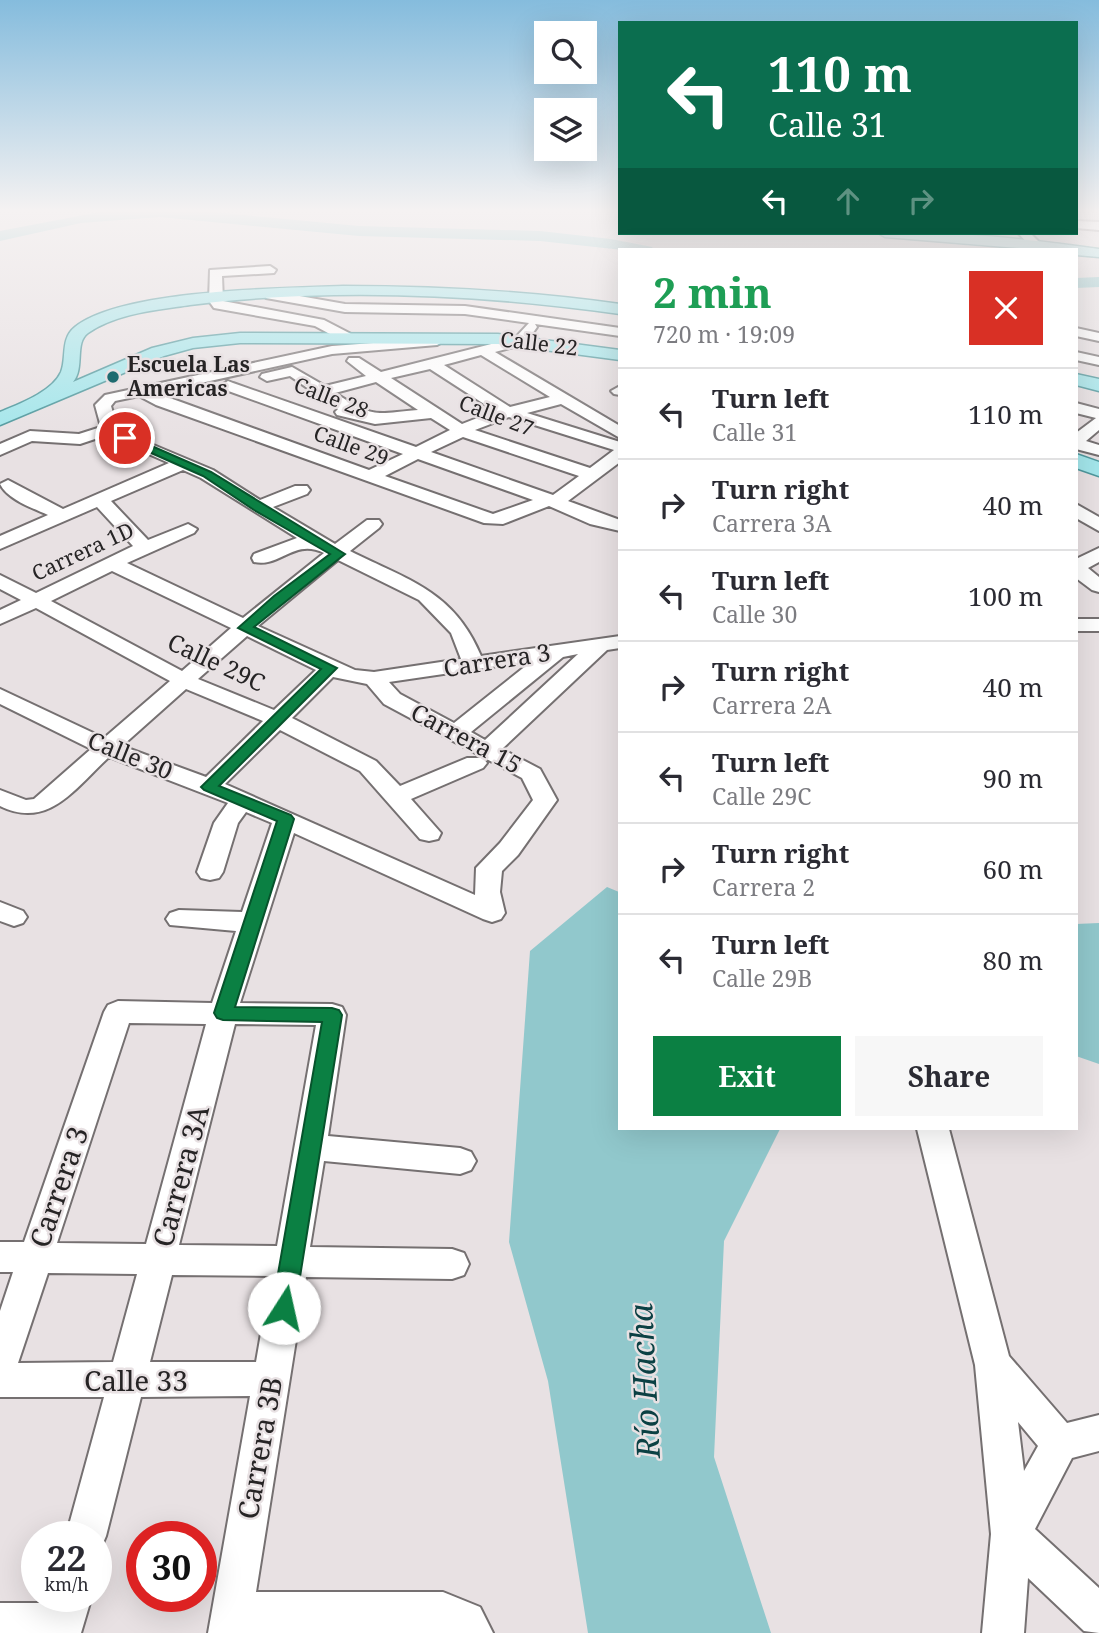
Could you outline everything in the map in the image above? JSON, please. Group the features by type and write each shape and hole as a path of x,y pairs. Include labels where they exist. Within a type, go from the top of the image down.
{"main road":[{"path":"44,398 69,375 76,335 93,322 135,308 217,298 271,295 443,292 552,300 618,309"},
{"path":"0,419 44,398 158,352 193,343 240,338 345,337"},
{"name":"Calle 22","path":"345,337 520,341 618,355"},
{"path":"1078,380 1099,385"},
{"path":"1078,453 1099,470"}],"street":[{"path":"216,287 217,298"},
{"path":"271,295 345,309 465,310 618,332"},
{"name":"Calle 22","path":"217,298 219,305 318,323 345,337"},
{"path":"324,391 520,341 552,300"},
{"path":"1078,332 1099,337"},
{"path":"0,450 30,436 80,439 110,429 103,405 110,398 251,366 332,351 471,338"},
{"path":"484,351 618,432"},
{"path":"1078,356 1099,361"},
{"name":"Calle 27","path":"354,361 461,431 594,475"},
{"path":"431,363 505,411 618,446"},
{"path":"251,366 265,377"},
{"path":"160,402 292,371 358,415"},
{"name":"Calle 28","path":"228,386 417,453"},
{"name":"Calle 29","path":"141,391 160,402 497,520 552,501"},
{"path":"369,477 505,411 521,411 562,399"},
{"path":"280,403 375,419 431,413"},
{"path":"1078,409 1099,414"},
{"path":"266,440 316,418"},
{"path":"1078,438 1099,422"},
{"path":"125,438 207,474 314,541 426,596 450,618 461,633 474,665"},
{"path":"1078,452 1099,450"},
{"path":"417,453 552,501 596,520 618,526"},
{"path":"552,501 594,475 618,456"},
{"path":"6,535 64,516 184,463"},
{"path":"8,485 28,499 64,516"},
{"path":"258,507 302,490"},
{"path":"100,500 132,537 146,547"},
{"path":"1078,510 1099,526"},
{"path":"0,797 23,808 41,805 278,598 338,554 373,524"},
{"name":"Carrera 1D","path":"0,618 146,547 188,530"},
{"path":"261,558 290,545 314,541"},
{"path":"1078,567 1099,555"},
{"name":"Calle 29C","path":"113,564 330,668 352,676 374,678"},
{"path":"1078,570 1099,586"},
{"name":"Calle 29C","path":"0,581 186,681 276,719 368,766 429,833"},
{"path":"397,796 482,756 610,644"},
{"name":"Carrera 3","path":"374,678 610,644"},
{"path":"456,733 557,652"},
{"path":"209,787 330,668"},
{"name":"Carrera 15","path":"374,678 392,699 456,733 482,756 532,774 545,800 509,849 489,868 487,892 492,913"},
{"name":"Calle 30","path":"0,696 108,749 242,800 492,913"},
{"path":"210,872 226,823 242,800"},
{"name":"Carrera 3A","path":"90,1521 223,1013 286,819"},
{"path":"179,919 253,922"},
{"name":"Carrera 3","path":"0,1363 118,1012 223,1013"},
{"name":"Carrera 3B","path":"223,1013 332,1015 231,1623"},
{"path":"933,1130 993,1365 1011,1534 1003,1633"},
{"path":"310,1147 460,1161"},
{"path":"0,1257 452,1264"},
{"path":"993,1365 1060,1443"},
{"name":"Calle 33","path":"0,1380 126,1382 272,1379"},
{"path":"1011,1534 1060,1443 1099,1433"},
{"path":"1011,1534 1099,1616"},
{"path":"0,1625 64,1624 67,1612"},
{"path":"231,1623 457,1623"}],"water":[{"name":"Río Hacha","path":"607,887 618,892 618,1130 780,1130 724,1241 714,1457 771,1633 588,1633 548,1381 509,1242 530,951"},
{"path":"1099,923 1099,1064 1078,1057 1078,924"}],"place":[{"name":"Escuela Las Americas","path":"113,377"}],"route":[{"path":"125,438 207,474 338,554 278,598 245,628 330,668 209,787 286,819 223,1013 332,1015 284,1308"}]}
